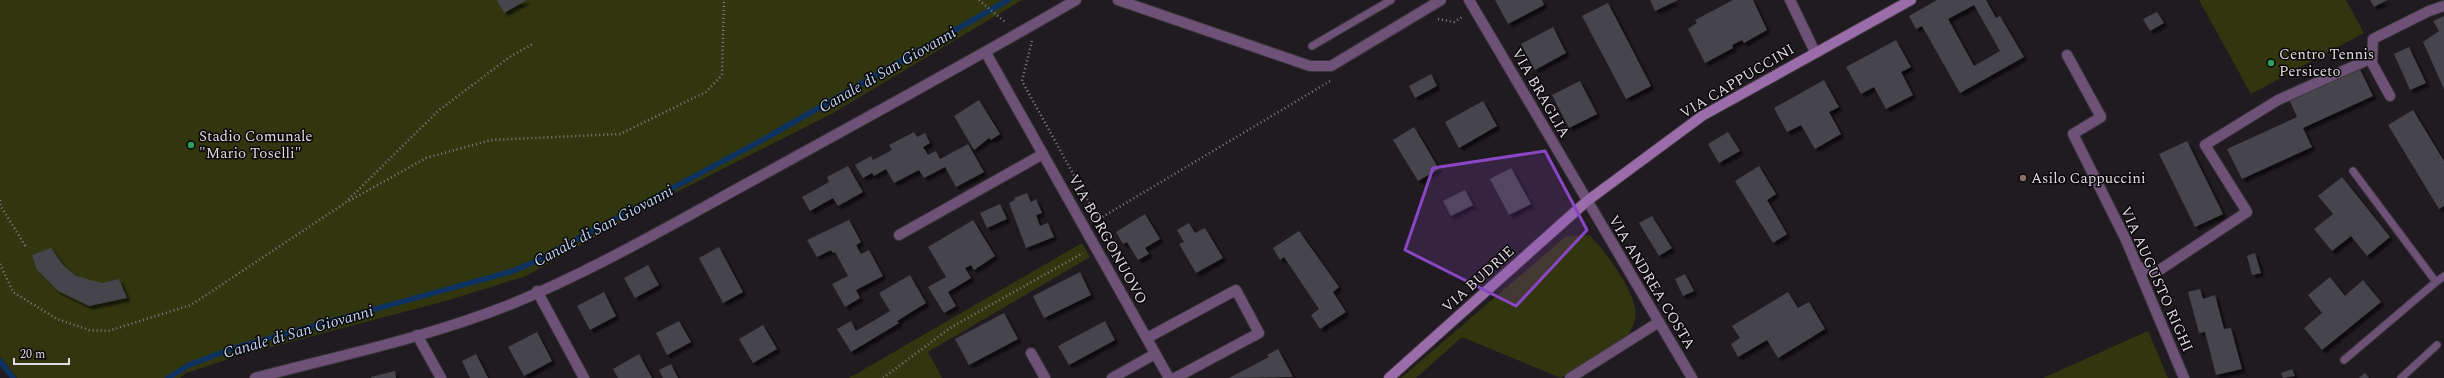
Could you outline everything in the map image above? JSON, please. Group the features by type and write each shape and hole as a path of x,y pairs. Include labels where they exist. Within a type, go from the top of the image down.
{"main road":[{"name":"VIA CAPPUCCINI","path":"1587,201 1702,116 1911,0"},
{"name":"VIA BUDRIE","path":"1389,378 1587,201"}],"street":[{"path":"255,378 417,335 509,305 678,221 986,52 1076,0"},
{"path":"1118,0 1156,12 1288,60 1310,66 1331,66 1441,0"},
{"path":"1140,0 1156,12"},
{"name":"VIA BRAGLIA","path":"1469,0 1587,201"},
{"path":"1790,0 1815,52"},
{"path":"2390,96 2372,63 2373,39 2429,11 2444,6"},
{"name":"VIA BORGONUOVO","path":"986,52 1169,378"},
{"name":"VIA AUGUSTO RIGHI","path":"2067,55 2101,117 2073,134 2126,240 2184,378"},
{"path":"2137,267 2158,271 2247,212 2205,145 2278,100 2372,58"},
{"path":"899,235 1044,154"},
{"name":"VIA ANDREA COSTA","path":"1587,201 1692,378"},
{"path":"1147,338 1236,290 1259,333 1175,378"},
{"path":"537,291 584,378"},
{"path":"1570,378 1659,322"},
{"path":"417,335 441,378"},
{"path":"1031,353 1045,378"},
{"path":"1112,378 1155,354"}],"lane":[{"path":"1312,46 1391,0"},
{"path":"2353,171 2436,282"},
{"path":"2344,360 2444,276"},
{"path":"2401,378 2436,345"}],"path":[{"path":"0,264 13,292 58,319 89,330 108,331 191,305 345,203 426,158 491,140 620,134 706,92 722,75 724,0"},
{"path":"980,0 1000,19"},
{"path":"1436,18 1454,22 1475,10"},
{"path":"883,378 950,328 1109,238 1022,81 1032,41 1027,29"},
{"path":"345,203 438,110 511,56 533,44"},
{"path":"1099,219 1335,79"},
{"path":"0,200 0,205 26,247"}],"highlighted area":[{"path":"1545,151 1587,230 1516,306 1405,250 1433,168"}],"green space":[{"path":"0,0 1022,0 833,113 651,205 526,276 449,300 241,355 186,373 180,378 17,378 0,356"},
{"name":"Centro Tennis Persiceto","path":"2199,0 2346,0 2364,33 2251,94"},
{"path":"1589,235 1602,249 1623,279 1632,299 1635,307 1635,319 1627,336 1561,378 1462,337 1416,378 1401,378 1566,236"},
{"path":"1082,243 1090,257 928,352 942,378 849,378"},
{"path":"2148,331 2168,378 2043,378"}],"building":[{"path":"497,0 527,0 504,13"},
{"path":"1495,0 1542,0 1544,5 1508,24"},
{"path":"1650,0 1678,0 1655,11"},
{"path":"1733,0 1753,0 1767,30 1744,43 1742,40 1732,45 1733,48 1705,63 1688,29 1697,23 1695,20"},
{"path":"1937,0 1986,0 1996,18 2000,16 2024,57 1960,93 1922,26 1916,29 1909,16","holes":["1974,5 2000,51 1974,66 1948,19"]},
{"path":"2370,0 2387,0 2374,7"},
{"path":"1608,3 1651,86 1626,99 1582,16"},
{"path":"2157,12 2164,23 2150,31 2143,19"},
{"path":"2444,16 2444,89 2423,42 2439,31 2433,21"},
{"path":"1553,27 1566,53 1535,70 1521,44"},
{"path":"1896,40 1911,67 1901,72 1913,95 1886,109 1874,87 1861,94 1846,67"},
{"path":"2409,47 2426,83 2410,90 2394,54"},
{"path":"2358,65 2373,96 2303,128 2312,147 2242,179 2227,149 2297,117 2288,97"},
{"path":"1431,74 1437,86 1415,98 1409,86"},
{"path":"1824,80 1839,107 1829,112 1841,134 1815,149 1801,125 1787,132 1774,108"},
{"path":"1580,81 1597,114 1569,128 1552,95"},
{"path":"979,100 1000,134 991,140 989,138 974,150 954,116"},
{"path":"1483,101 1497,126 1459,148 1445,122"},
{"path":"2413,110 2444,161 2444,206 2439,209 2388,125"},
{"path":"1414,127 1439,169 1418,181 1393,140"},
{"path":"914,132 917,137 925,133 930,143 923,147 928,155 936,151 940,159 968,144 984,172 956,187 945,167 924,178 919,170 894,183 886,169 874,176 872,173 863,178 855,165 871,156 873,160 892,150 889,145"},
{"path":"1728,132 1740,151 1719,163 1708,144"},
{"path":"2187,141 2223,214 2195,227 2159,154"},
{"path":"848,166 863,192 838,206 833,198 810,211 802,197 829,182 827,177"},
{"path":"1759,166 1776,194 1767,200 1787,234 1773,243 1735,181"},
{"path":"1511,168 1531,204 1509,215 1490,179"},
{"path":"2342,177 2390,237 2367,256 2351,236 2332,251 2314,229 2333,214 2318,196"},
{"path":"1465,190 1473,205 1451,216 1443,201"},
{"path":"1027,193 1031,202 1036,199 1042,213 1036,215 1040,226 1048,223 1054,237 1026,248 1009,203 1015,200 1014,198"},
{"path":"1000,204 1007,219 987,228 980,213"},
{"path":"1145,214 1160,239 1145,248 1149,254 1138,260 1127,242 1123,244 1116,232"},
{"path":"1652,216 1672,248 1659,256 1639,223"},
{"path":"849,220 861,242 856,245 861,254 869,250 883,276 856,290 860,298 845,307 832,284 848,276 835,252 833,253 831,250 817,257 807,240"},
{"path":"973,220 995,256 974,270 971,265 965,268 971,278 948,292 956,306 944,313 928,287 946,277 928,247"},
{"path":"1189,223 1195,233 1205,228 1223,258 1196,273 1179,244 1184,242 1177,230"},
{"path":"1299,231 1339,287 1333,292 1346,312 1320,329 1311,315 1319,309 1284,257 1280,260 1273,248"},
{"path":"719,247 743,292 723,303 699,258"},
{"path":"51,248 63,265 76,276 102,283 119,279 127,298 89,306 58,291 37,270 32,255"},
{"path":"2255,253 2261,273 2252,275 2247,256"},
{"path":"648,265 659,285 635,298 624,278"},
{"path":"1080,272 1091,295 1044,318 1033,296"},
{"path":"1685,274 1694,291 1683,296 1675,279"},
{"path":"910,275 926,303 897,321 899,323 851,352 837,329 851,321 856,331 890,311 879,293"},
{"path":"2330,277 2345,296 2363,280 2381,302 2322,350 2304,328 2322,313 2308,295"},
{"path":"2200,289 2203,299 2215,295 2224,329 2231,328 2242,369 2216,375 2205,332 2199,333 2188,292"},
{"path":"604,292 616,316 590,330 577,306"},
{"path":"1788,292 1798,308 1809,302 1825,329 1778,358 1767,340 1738,357 1731,344 1740,338 1732,326"},
{"path":"1004,313 1018,339 969,365 955,339"},
{"path":"679,321 691,342 667,355 656,333"},
{"path":"1105,321 1115,340 1069,365 1058,346"},
{"path":"763,325 777,349 753,363 739,339"},
{"path":"537,332 552,361 524,376 508,347"},
{"path":"1278,349 1293,377 1229,378 1269,357 1267,355"},
{"path":"476,354 488,378 470,378 462,361"},
{"path":"639,354 652,378 618,378 613,369"},
{"path":"671,364 678,378 663,378 659,370"},
{"path":"2292,369 2295,376 2283,378 2281,373"},
{"path":"395,371 396,378 371,378 371,377"},
{"path":"2365,373 2369,378 2359,378"}],"waterway":[{"name":"Canale di San Giovanni","path":"168,378 189,365 234,348 513,271 534,262 759,142 1008,0"},
{"name":"Canale di San Giovanni","path":"0,361 13,378"}],"place":[{"name":"Centro Tennis Persiceto","path":"2271,63"},
{"name":"Stadio Comunale \"Mario Toselli\"","path":"191,145"},
{"name":"Asilo Cappuccini","path":"2023,178"}]}
